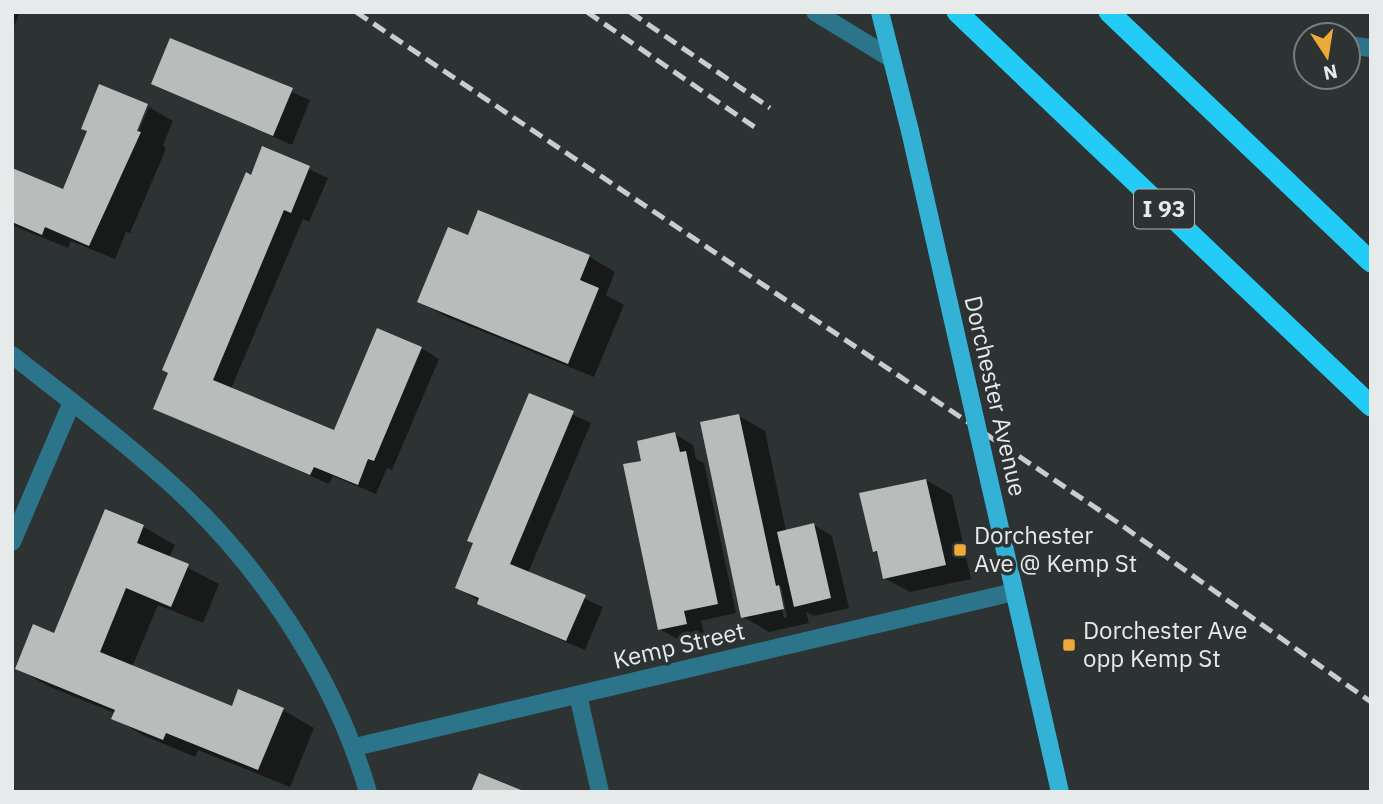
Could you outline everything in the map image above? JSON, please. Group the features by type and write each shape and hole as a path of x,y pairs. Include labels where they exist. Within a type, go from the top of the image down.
{"highway":[{"name":"I 93","path":"957,12 1371,406"},
{"path":"1109,12 1371,262"}],"main road":[{"name":"Dorchester Avenue","path":"880,12 910,131 1060,792"}],"street":[{"path":"815,12 891,59"},
{"path":"12,355 163,476 242,561 303,646 355,747 368,792"},
{"path":"12,542 72,402"},
{"name":"Kemp Street","path":"355,747 1014,592"},
{"path":"578,695 600,792"}],"building":[{"path":"170,38 293,88 273,136 151,84"},
{"path":"99,84 148,104 137,131 141,132 89,246 45,227 42,235 12,222 12,168 63,189 87,131 81,129"},
{"path":"262,146 310,166 291,213 284,210 213,380 334,430 377,328 422,347 374,461 368,459 358,485 314,467 310,475 153,409 168,373 162,370 246,172 251,175"},
{"path":"478,210 590,255 580,280 599,288 568,364 417,302 448,227 468,235"},
{"path":"529,393 574,411 510,564 586,595 566,641 477,604 479,598 455,588 473,543 467,541"},
{"path":"739,414 776,586 779,585 784,609 741,618 700,422"},
{"path":"675,432 680,452 686,451 718,604 684,611 687,624 658,630 623,464 641,461 637,441"},
{"path":"926,479 946,565 883,579 877,551 873,552 859,493"},
{"path":"105,509 144,525 137,543 189,564 171,607 126,588 100,652 232,706 238,689 284,708 258,770 166,733 163,740 111,719 115,710 15,669 33,624 54,633"},
{"path":"814,523 831,598 794,607 777,532"},
{"path":"479,773 526,792 471,792"}],"railway":[{"path":"356,12 1117,522 1371,702"},
{"path":"587,12 756,128"},
{"path":"630,12 770,108"}],"place":[{"name":"Dorchester Ave @ Kemp St","path":"960,550"},
{"name":"Dorchester Ave opp Kemp St","path":"1069,645"}]}
